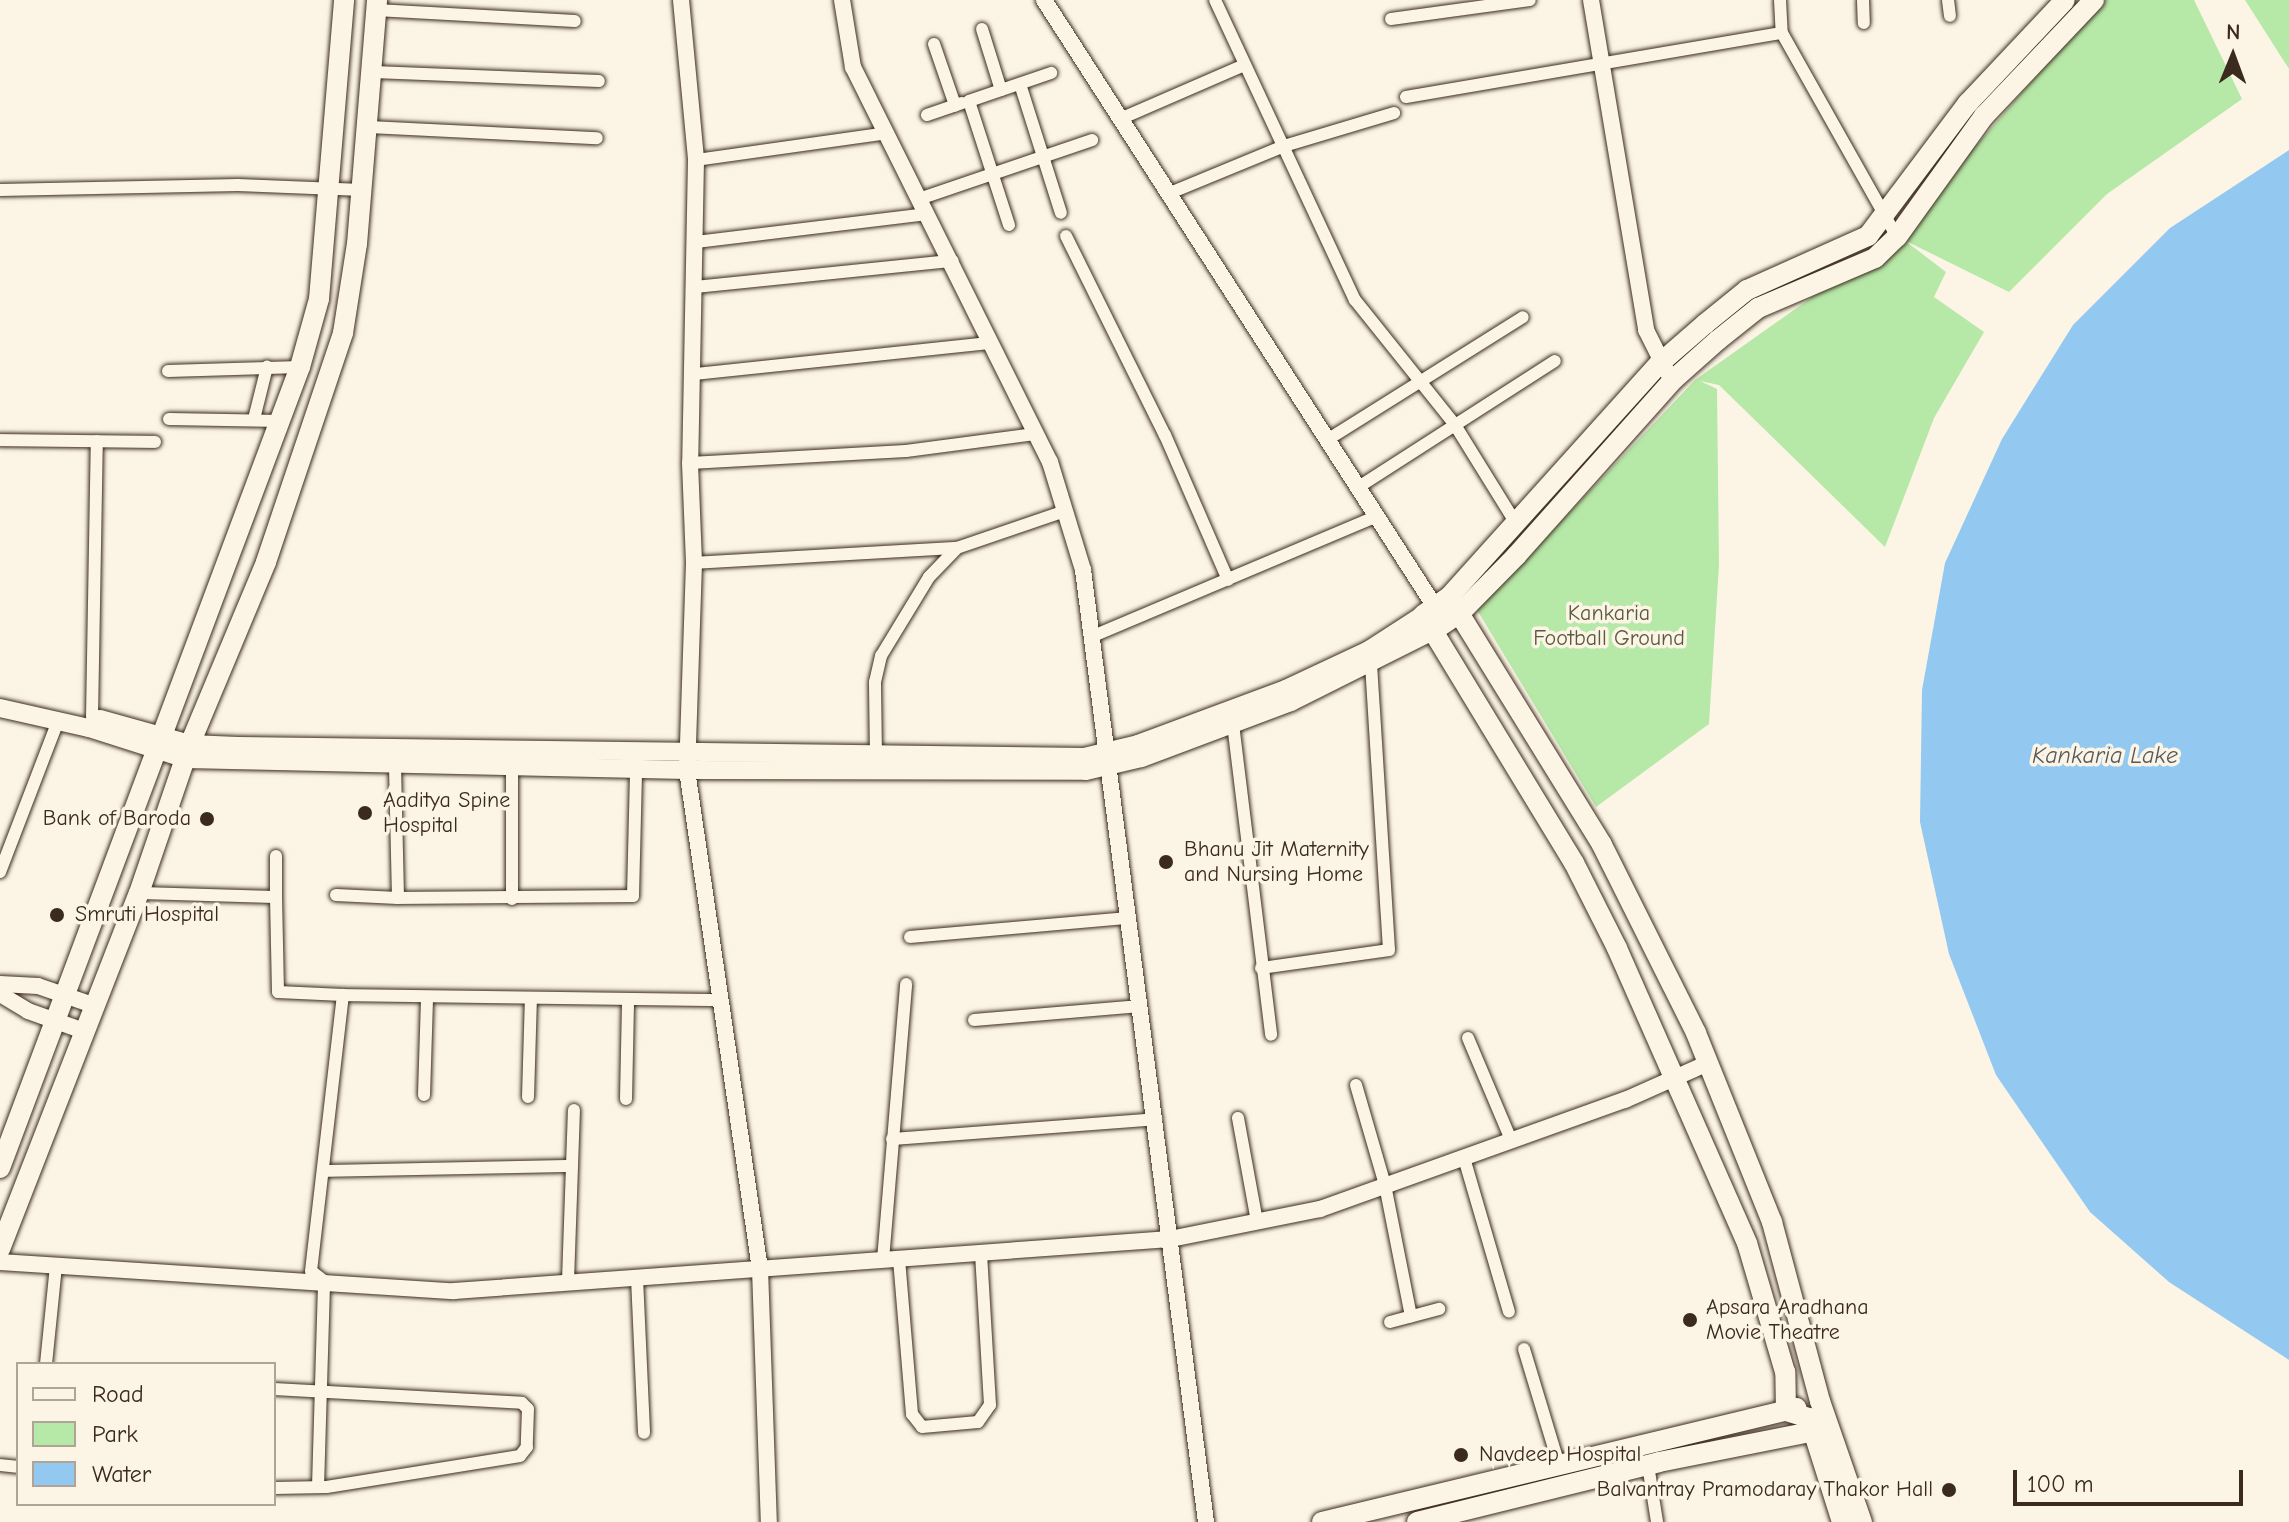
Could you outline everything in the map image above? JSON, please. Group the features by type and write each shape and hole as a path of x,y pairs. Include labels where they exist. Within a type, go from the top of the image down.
{"main road":[{"path":"0,1168 68,995 157,743 300,367 319,299 344,0"},
{"path":"188,751 1086,771 1107,759 1286,689 1440,613 1517,525 1747,290 1868,236 1887,216 1968,103 2065,0"},
{"path":"0,708 188,751 395,764 636,769 689,763 876,757 1107,759 1233,724 1371,664 1440,613 1667,372 1758,308 1875,258 1897,237 1984,116 2094,0"},
{"path":"0,1249 139,893 188,751 266,562 339,347 369,127 377,5"},
{"path":"1440,613 1602,845 1708,1063 1772,1222 1820,1401 1821,1430 1842,1522"},
{"path":"1440,613 1574,863 1677,1079 1747,1243 1785,1372 1786,1411"},
{"path":"0,696 92,717 157,743"},
{"path":"1322,1522 1820,1401"},
{"path":"1786,1411 1809,1418 1821,1430 1862,1522"},
{"path":"1417,1522 1480,1514 1648,1465 1821,1430"}],"street":[{"path":"681,0 696,160 695,374 690,463 694,563 689,763 760,1269 769,1522"},
{"path":"842,0 853,67 953,261 1035,434 1065,511 1083,570 1206,1522"},
{"path":"1044,0 1375,517 1440,613"},
{"path":"1215,0 1355,300 1455,425 1517,525"},
{"path":"1391,19 1530,0"},
{"path":"1591,0 1604,63 1646,330 1667,372"},
{"path":"1780,0 1782,33 1897,237"},
{"path":"1863,0 1864,23"},
{"path":"1948,0 1950,16"},
{"path":"377,5 575,21"},
{"path":"982,29 1001,90"},
{"path":"1406,97 1782,33"},
{"path":"934,44 955,105"},
{"path":"1120,119 1244,65"},
{"path":"374,72 599,81"},
{"path":"927,115 1051,73"},
{"path":"1020,84 1061,213"},
{"path":"969,101 1009,225"},
{"path":"1170,193 1284,146 1394,113"},
{"path":"369,127 597,138"},
{"path":"696,160 887,133"},
{"path":"919,199 1092,140"},
{"path":"0,190 362,190"},
{"path":"696,242 927,214"},
{"path":"1066,236 1165,435 1228,580"},
{"path":"695,287 953,261"},
{"path":"1327,440 1523,317"},
{"path":"695,374 990,343"},
{"path":"1357,488 1555,361"},
{"path":"254,419 267,367"},
{"path":"168,371 300,367"},
{"path":"169,419 281,421"},
{"path":"690,463 906,451 1035,434"},
{"path":"0,440 155,442"},
{"path":"92,717 97,441"},
{"path":"694,563 957,548 1065,511"},
{"path":"1091,637 1375,517"},
{"path":"876,757 875,682 881,656 899,618 957,548"},
{"path":"1261,968 1389,950 1371,664"},
{"path":"0,872 58,721"},
{"path":"1233,724 1271,1035"},
{"path":"395,764 398,898"},
{"path":"512,767 512,899"},
{"path":"336,895 512,899 633,896 636,769"},
{"path":"276,856 278,992 721,1000"},
{"path":"139,893 276,897"},
{"path":"910,937 1128,918"},
{"path":"0,984 68,995 93,1005"},
{"path":"906,984 892,1139 891,1260 912,1414 922,1427 978,1422 990,1405 981,1254"},
{"path":"0,994 84,1031"},
{"path":"324,1281 311,1271 343,995"},
{"path":"424,1095 427,997"},
{"path":"528,1097 531,998"},
{"path":"626,1099 628,1000"},
{"path":"974,1020 1140,1006"},
{"path":"1468,1038 1511,1140"},
{"path":"0,1262 454,1291 1170,1239 1320,1209 1677,1079 1708,1063"},
{"path":"1356,1085 1385,1185 1411,1316"},
{"path":"568,1283 574,1110"},
{"path":"1238,1118 1257,1222"},
{"path":"892,1139 1156,1119"},
{"path":"1464,1158 1509,1312"},
{"path":"323,1171 572,1166"},
{"path":"46,1362 56,1266"},
{"path":"637,1278 644,1433"},
{"path":"318,1487 324,1281"},
{"path":"1390,1322 1439,1309"},
{"path":"1524,1349 1559,1465"},
{"path":"276,1389 522,1403 528,1409 527,1447 520,1456 318,1487 276,1488"},
{"path":"1648,1465 1657,1522"}],"green space":[{"name":"Kankaria Football Ground","path":"2102,0 2194,0 2242,99 2107,194 2009,292 1904,240 1946,272 1934,297 1984,332 1934,418 1885,547 1719,385 1700,381 1717,389 1719,565 1709,724 1596,807 1477,610 1695,380 1897,237"},
{"path":"2245,0 2289,0 2289,69"}],"water":[{"name":"Kankaria Lake","path":"2289,150 2289,1360 2169,1282 2090,1212 1996,1075 1949,954 1920,822 1922,690 1945,563 2002,439 2073,325 2170,228"}],"place":[{"name":"Aaditya Spine Hospital","path":"365,813"},
{"name":"Bank of Baroda","path":"207,819"},
{"name":"Bhanu Jit Maternity and Nursing Home","path":"1166,862"},
{"name":"Smruti Hospital","path":"57,915"},
{"name":"Apsara Aradhana Movie Theatre","path":"1690,1320"},
{"name":"Navdeep Hospital","path":"1461,1455"},
{"name":"Balvantray Pramodaray Thakor Hall","path":"1949,1490"}]}
